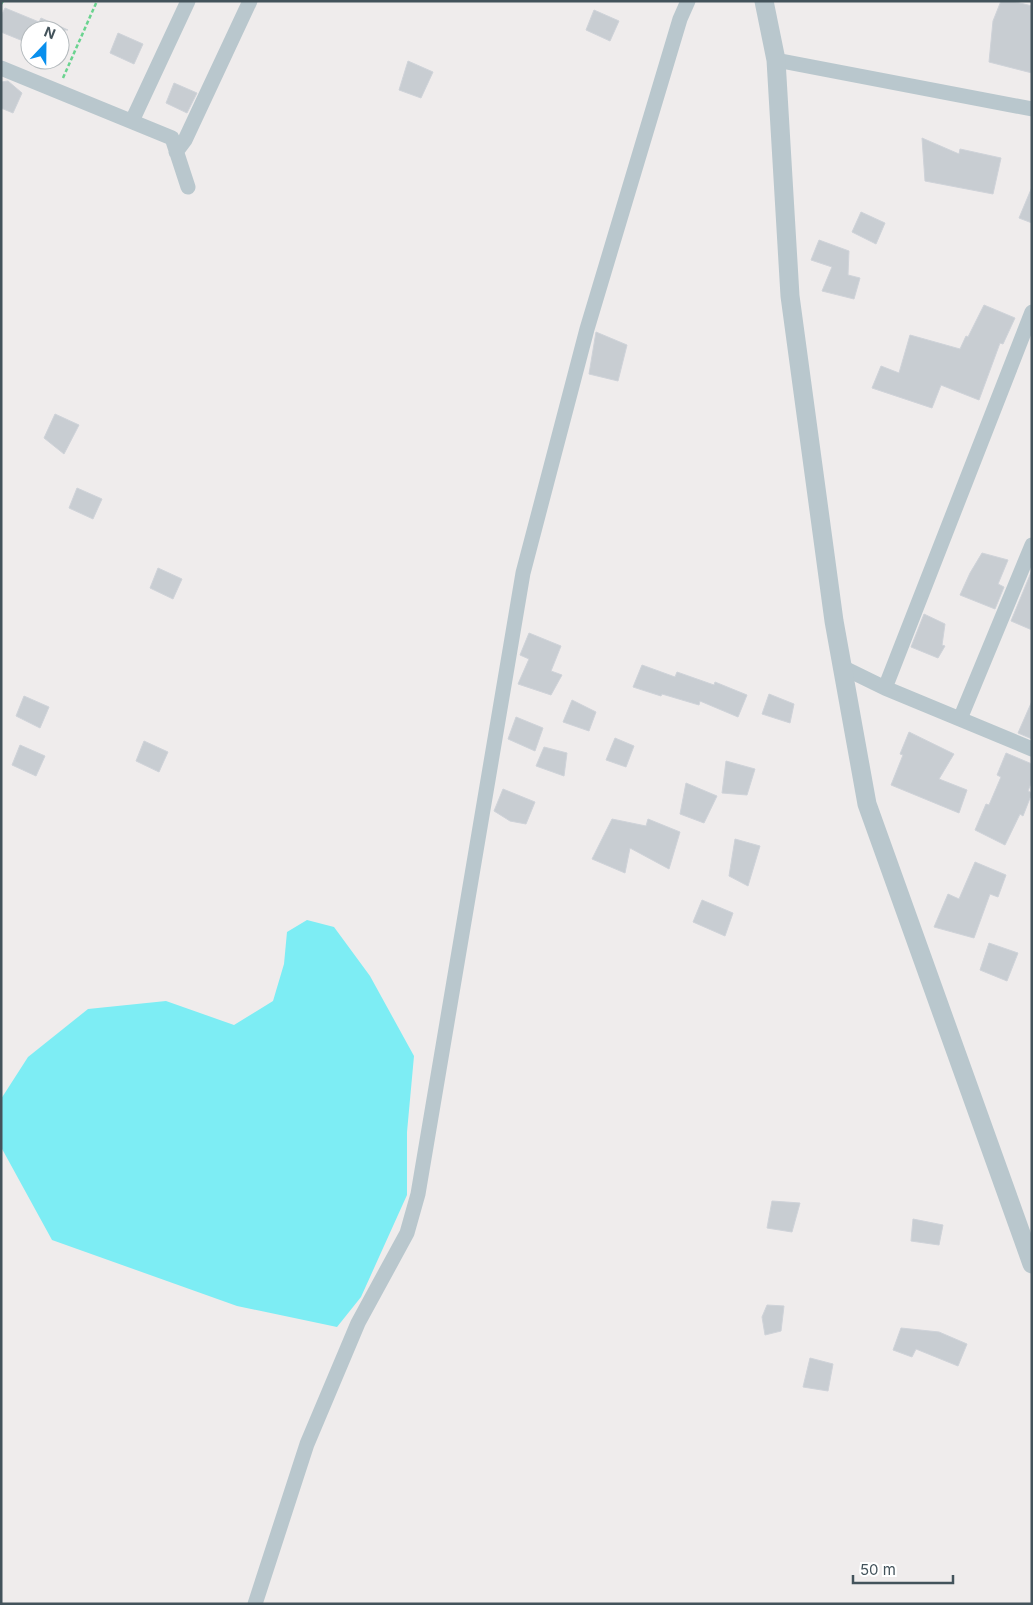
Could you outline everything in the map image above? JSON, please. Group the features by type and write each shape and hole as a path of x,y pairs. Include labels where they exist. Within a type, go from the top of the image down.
{"street":[{"path":"132,121 188,1"},
{"path":"176,152 186,140 250,1"},
{"path":"255,1604 307,1444 358,1323 407,1233 418,1194 522,573 587,329 680,19 688,1"},
{"path":"764,1 776,60 790,296 834,621 867,804 1032,1264"},
{"path":"776,60 1032,109"},
{"path":"1,68 172,138 188,187"},
{"path":"885,688 1032,312"},
{"path":"960,719 1032,545"},
{"path":"842,667 885,688 1032,749"}],"path":[{"path":"57,91 97,1"}],"water":[{"path":"307,920 334,927 370,976 414,1056 407,1132 407,1195 361,1297 337,1327 237,1306 52,1240 1,1147 1,1099 28,1057 88,1009 166,1001 234,1025 273,1001 284,964 287,932"}],"building":[{"path":"1001,1 1012,1 1032,6 1032,73 989,62 993,21"},
{"path":"5,8 34,20 20,20 20,40 1,32 1,16"},
{"path":"594,10 619,21 610,41 586,30"},
{"path":"118,33 143,44 134,64 110,53"},
{"path":"408,61 433,72 421,98 399,90"},
{"path":"8,81 22,93 13,113 1,108 1,82"},
{"path":"174,83 197,93 187,113 166,103"},
{"path":"922,138 959,154 960,149 1001,158 993,194 925,181"},
{"path":"1032,187 1032,223 1019,218"},
{"path":"861,212 885,223 876,244 852,232"},
{"path":"819,240 849,251 848,275 860,278 854,299 822,291 832,267 811,260"},
{"path":"984,305 1015,318 1003,344 1000,343 979,400 941,385 932,408 872,388 881,366 899,373 910,335 960,349"},
{"path":"596,332 627,345 618,381 589,374"},
{"path":"55,414 79,425 64,454 44,438"},
{"path":"77,488 102,499 93,519 69,508"},
{"path":"982,553 1008,560 998,584 1004,587 995,609 960,595"},
{"path":"158,568 182,579 173,599 150,588"},
{"path":"1032,570 1032,630 1011,621"},
{"path":"924,614 945,624 942,645 945,646 938,658 911,647"},
{"path":"529,633 561,646 551,671 562,675 551,695 518,684 529,659 520,655"},
{"path":"642,665 675,677 677,672 714,685 715,682 747,695 738,717 700,701 699,705 662,694 661,696 633,687"},
{"path":"769,694 794,704 790,723 762,714"},
{"path":"24,696 49,707 40,728 16,716"},
{"path":"572,700 596,712 589,731 563,722"},
{"path":"1032,701 1032,739 1018,733"},
{"path":"516,717 543,728 535,751 508,739"},
{"path":"909,732 954,754 939,779 967,790 959,813 891,785 903,755 900,754"},
{"path":"615,738 634,746 626,767 606,760"},
{"path":"144,741 168,752 159,772 136,761"},
{"path":"20,745 45,756 36,776 12,765"},
{"path":"544,747 567,753 564,776 536,766"},
{"path":"1006,753 1032,764 1032,781 1028,791 1032,793 1023,816 1020,814 1005,845 975,830 986,804 989,805 1001,777 997,775"},
{"path":"726,761 755,769 747,795 722,793"},
{"path":"686,783 717,796 704,823 680,814"},
{"path":"503,789 535,802 526,824 510,821 494,811"},
{"path":"612,819 646,826 648,819 680,832 669,869 630,848 625,873 592,859"},
{"path":"735,839 760,846 748,886 729,876"},
{"path":"975,862 1006,875 998,897 990,894 974,938 934,927 948,894 959,899"},
{"path":"702,900 733,913 725,936 693,922"},
{"path":"989,943 1018,953 1007,981 980,970"},
{"path":"772,1201 800,1203 792,1232 767,1228"},
{"path":"913,1219 943,1225 939,1245 911,1241"},
{"path":"767,1305 784,1306 781,1331 765,1335 762,1317"},
{"path":"901,1328 939,1332 967,1344 958,1366 916,1349 912,1357 893,1350"},
{"path":"810,1358 833,1364 828,1391 803,1387"}]}
